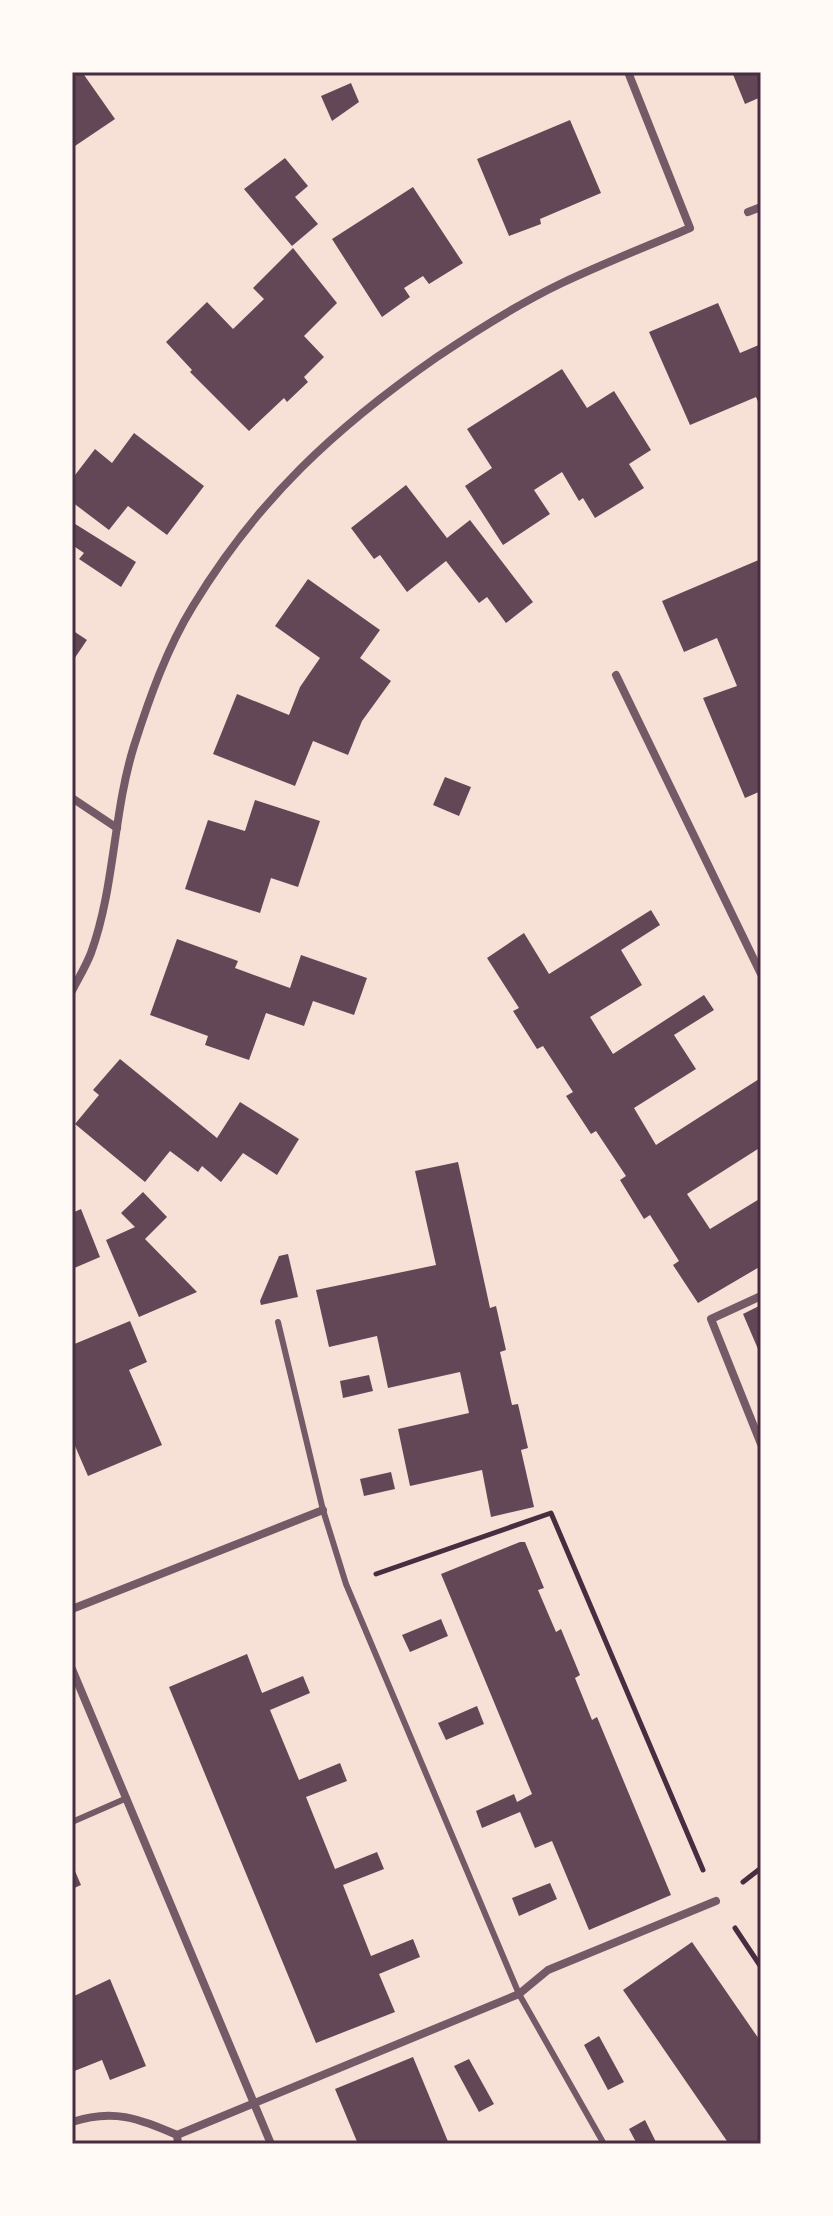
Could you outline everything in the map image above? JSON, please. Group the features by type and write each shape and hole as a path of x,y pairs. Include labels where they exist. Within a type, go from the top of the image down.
{"street":[{"path":"72,991 91,954 107,891 134,748 159,678 191,608 237,540 288,479 346,423 482,327 561,283 690,228 628,72"},
{"path":"748,212 761,207"},
{"path":"616,675 761,974"},
{"path":"72,798 117,828"},
{"path":"761,1296 711,1319 761,1444"},
{"path":"72,1609 323,1510"},
{"path":"72,1669 271,2144"},
{"path":"72,2122 108,2114 135,2117 178,2140 254,2102 519,1994 548,1970 716,1901"}],"lane":[{"path":"278,1322 323,1510 346,1584 519,1994 604,2144"},
{"path":"72,1822 127,1798"}],"path":[{"path":"346,1584 551,1513 716,1901 761,1967"}],"building":[{"path":"72,72 82,72 115,119 72,148"},
{"path":"732,72 761,72 761,97 745,104"},
{"path":"351,83 359,102 332,121 321,96"},
{"path":"570,120 601,193 540,219 541,224 509,236 477,159"},
{"path":"285,158 308,186 295,197 318,224 292,246 244,189"},
{"path":"413,187 463,263 429,284 423,276 404,288 410,297 382,317 332,239"},
{"path":"293,248 337,303 304,336 324,357 304,377 308,382 287,402 284,398 249,431 190,372 192,370 166,342 207,302 233,329 264,299 253,288"},
{"path":"718,303 740,353 761,344 761,408 756,397 690,425 649,332"},
{"path":"562,369 587,408 614,391 651,450 629,464 644,488 595,518 583,498 579,501 562,472 534,490 550,514 503,545 465,486 492,468 467,429"},
{"path":"134,433 204,486 167,535 128,506 109,530 72,502 72,479 95,449 112,463"},
{"path":"406,485 447,538 470,520 533,602 506,623 487,597 479,603 446,561 407,592 380,555 374,559 351,528"},
{"path":"72,522 136,562 121,587 79,559 84,553 72,545"},
{"path":"761,559 761,791 745,798 703,698 737,686 717,638 684,652 662,601"},
{"path":"308,579 380,630 360,658 391,681 362,721 348,755 313,741 295,786 213,754 237,694 289,715 300,687 320,658 275,626"},
{"path":"72,630 87,640 72,662"},
{"path":"445,777 471,787 459,816 433,805"},
{"path":"255,800 320,821 298,887 271,878 260,913 185,889 208,820 245,831"},
{"path":"651,910 660,925 621,950 642,985 590,1017 613,1054 704,995 714,1010 674,1035 696,1069 634,1108 656,1145 759,1079 761,1082 761,1147 687,1194 710,1229 761,1198 761,1266 698,1303 673,1265 679,1261 650,1215 644,1219 620,1180 626,1176 596,1131 591,1134 566,1096 573,1092 543,1046 537,1049 513,1011 519,1008 487,958 524,933 549,974"},
{"path":"177,939 238,961 235,968 290,988 301,955 367,978 354,1015 313,1001 304,1026 266,1013 249,1060 205,1045 208,1036 150,1015"},
{"path":"120,1059 217,1138 240,1102 299,1139 277,1175 243,1153 221,1182 202,1166 198,1172 170,1151 145,1182 75,1124 99,1095 93,1090"},
{"path":"458,1162 490,1308 496,1306 506,1350 500,1352 512,1405 518,1404 528,1448 521,1450 534,1507 491,1517 482,1470 410,1486 398,1429 469,1413 460,1372 388,1388 377,1336 329,1347 316,1290 436,1265 415,1171"},
{"path":"143,1192 167,1217 145,1239 197,1292 139,1317 106,1240 135,1227 121,1213"},
{"path":"81,1209 100,1257 72,1269 72,1213"},
{"path":"288,1254 298,1297 261,1305 279,1256"},
{"path":"761,1305 761,1356 743,1314"},
{"path":"130,1321 147,1362 129,1370 162,1445 88,1476 72,1439 72,1345"},
{"path":"369,1375 373,1391 343,1398 340,1381"},
{"path":"391,1472 395,1489 364,1496 360,1479"},
{"path":"525,1542 544,1588 538,1590 556,1632 561,1629 580,1675 575,1678 592,1720 597,1717 671,1895 589,1930 552,1841 535,1848 520,1812 482,1828 476,1811 514,1794 517,1802 532,1794 441,1574"},
{"path":"441,1619 448,1636 410,1652 402,1635"},
{"path":"247,1654 262,1693 303,1676 310,1693 270,1710 299,1780 340,1763 347,1781 306,1797 335,1869 377,1852 384,1869 343,1885 371,1956 413,1939 420,1957 379,1974 395,2012 316,2043 169,1687"},
{"path":"477,1706 484,1724 446,1740 438,1723"},
{"path":"72,1864 81,1885 72,1889"},
{"path":"550,1883 557,1899 519,1916 512,1898"},
{"path":"692,1942 761,2042 761,2144 729,2144 623,1990"},
{"path":"110,1979 146,2066 110,2080 102,2060 72,2072 72,1997"},
{"path":"599,2036 624,2082 608,2090 584,2045"},
{"path":"413,2057 449,2144 358,2144 335,2089"},
{"path":"469,2059 494,2104 479,2112 454,2066"},
{"path":"645,2120 657,2144 637,2144 629,2129"}]}
